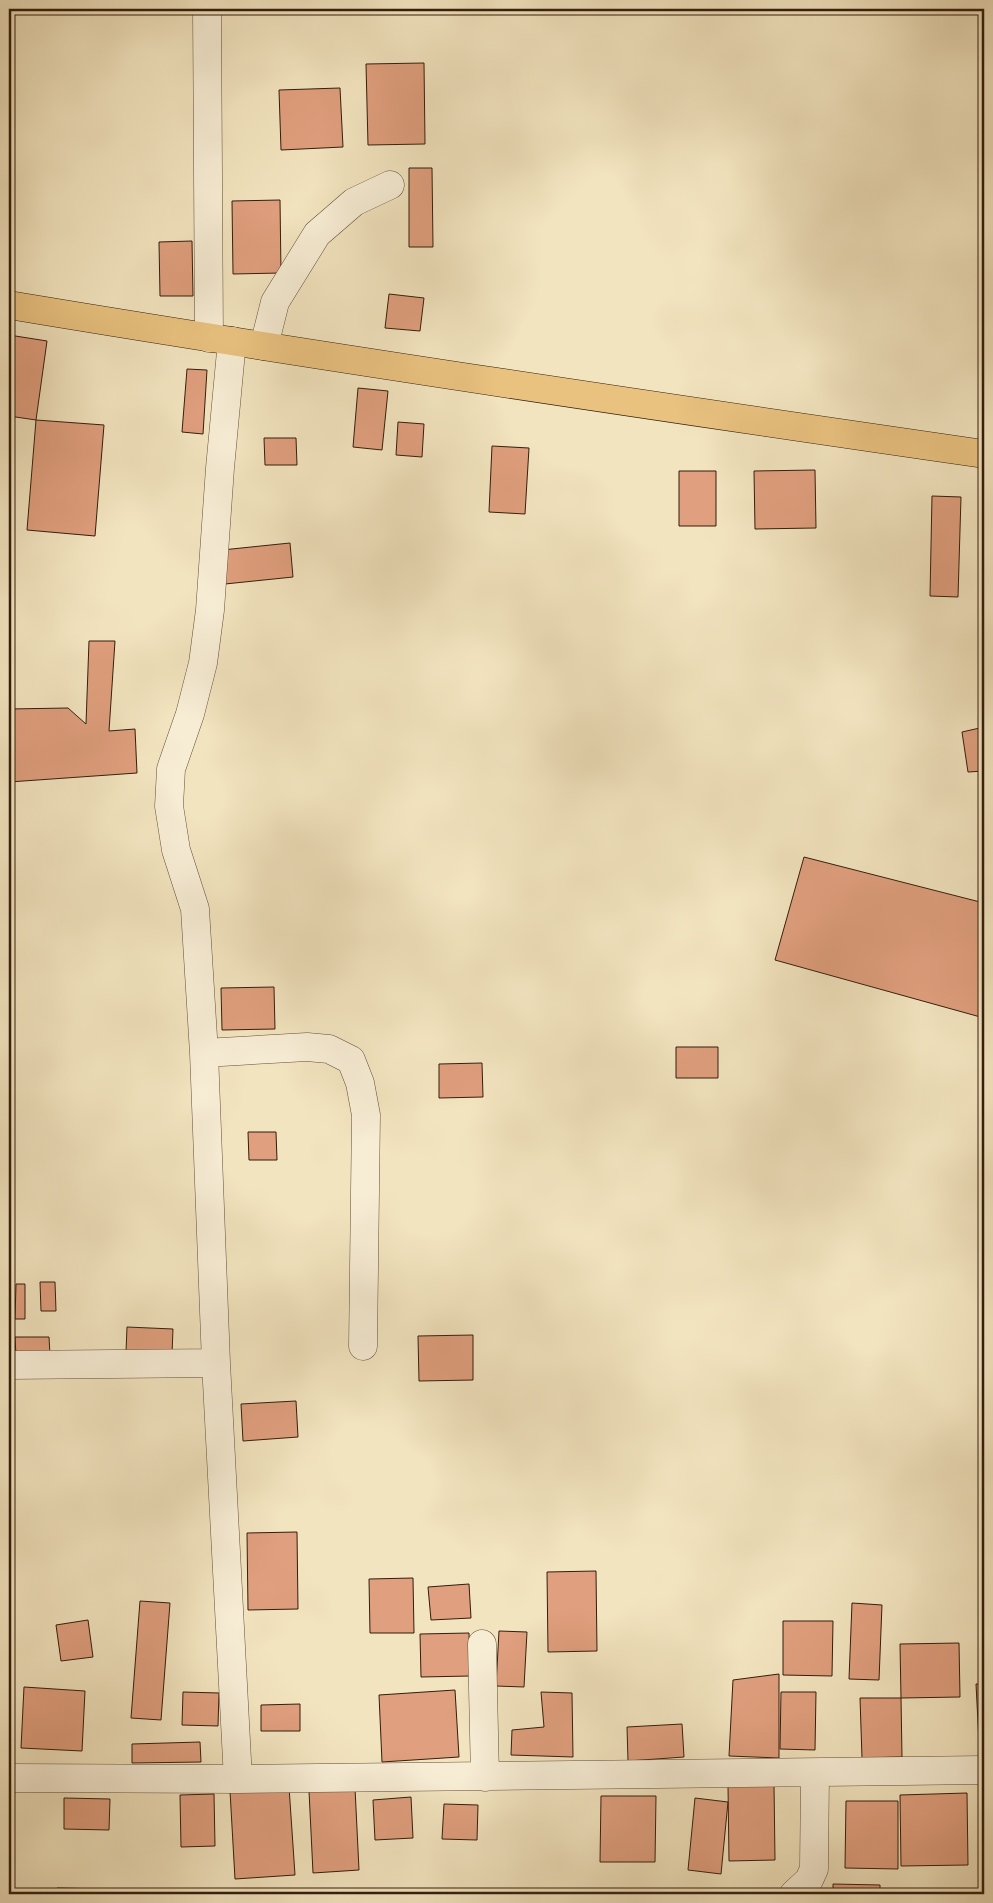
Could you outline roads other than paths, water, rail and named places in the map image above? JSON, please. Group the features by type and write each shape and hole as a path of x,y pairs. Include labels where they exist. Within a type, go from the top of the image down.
{"main road":[{"path":"9,305 221,340 984,454"}],"street":[{"path":"207,9 221,340 220,468 210,610 202,663 190,714 172,769 169,806 176,850 195,910 204,1053 216,1363 238,1779"},
{"path":"264,346 275,302 317,234 354,202 390,185"},
{"path":"204,1053 307,1047 329,1049 351,1060 360,1083 366,1115 363,1346"},
{"path":"9,1365 216,1363"},
{"path":"482,1644 484,1777"},
{"path":"9,1778 484,1777 815,1774 984,1770"},
{"path":"794,1894 809,1880 814,1869 815,1774"}]}
